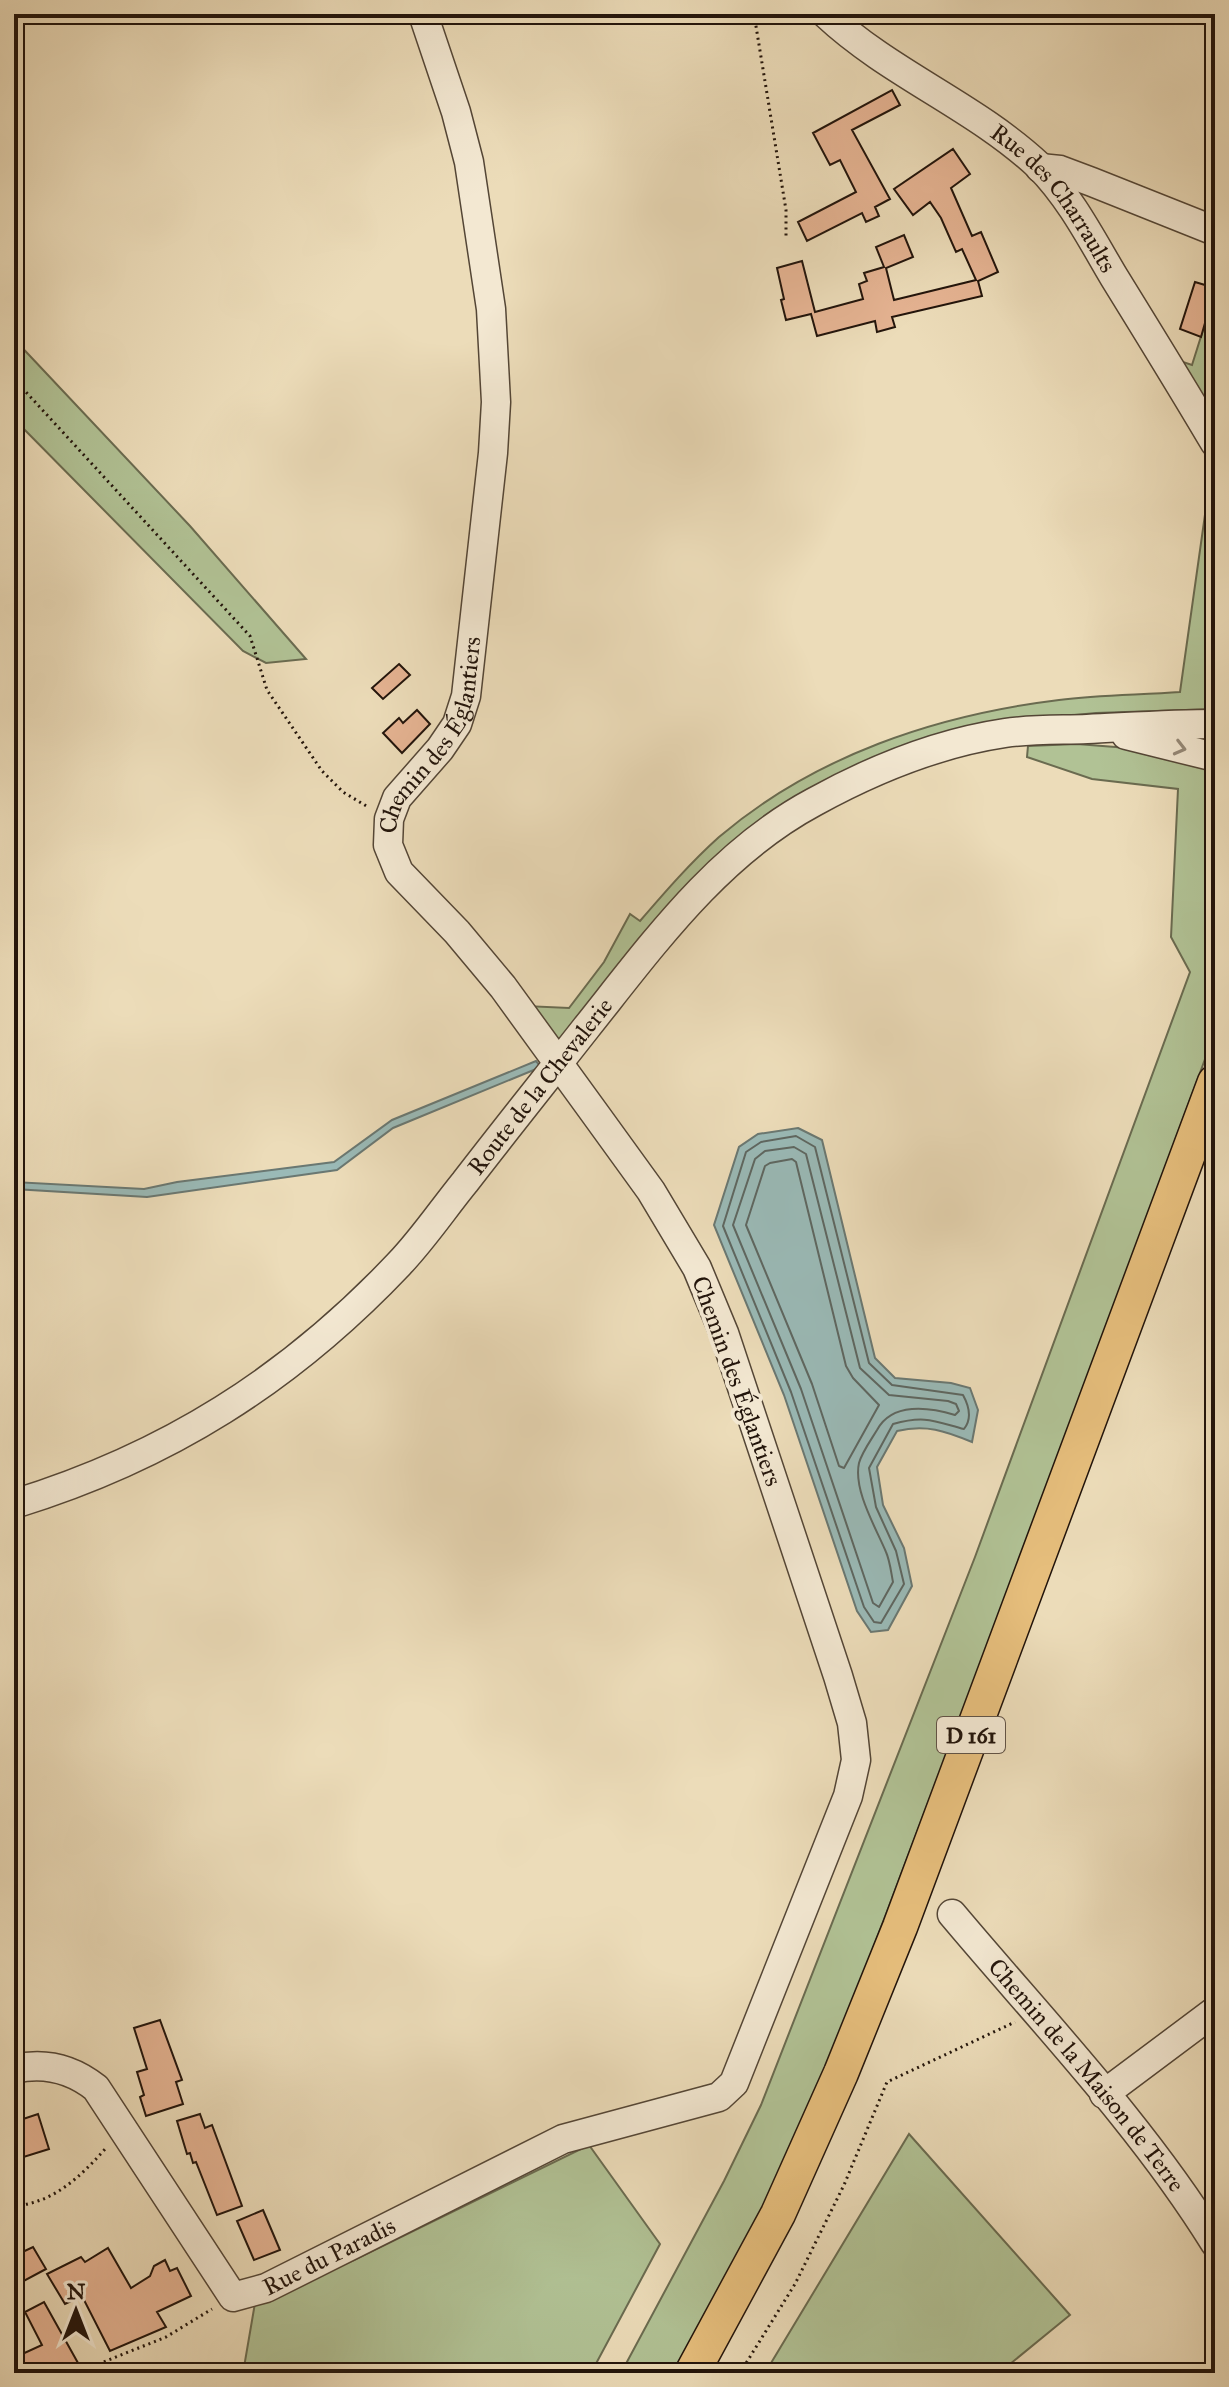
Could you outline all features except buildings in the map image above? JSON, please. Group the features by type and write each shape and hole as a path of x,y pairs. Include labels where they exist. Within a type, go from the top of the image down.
{"main road":[{"name":"D 161","path":"692,2373 778,2214 841,2073 900,1927 1215,1082"}],"street":[{"name":"Chemin des Églantiers","path":"423,14 456,112 479,217 491,309 496,402 466,696 457,724 440,749 397,798 389,819 388,845 399,872 457,932 503,987 651,1191 697,1268 724,1333 852,1723 856,1760 848,1796 734,2083"},
{"name":"Rue des Charraults","path":"826,14 879,57 1006,138 1040,168 1088,234 1215,443"},
{"path":"1040,168 1060,170 1215,231"},
{"name":"Route de la Chevalerie","path":"14,1504 98,1475 183,1435 262,1386 339,1323 402,1261 687,903 748,846 778,824 845,785 926,753 1002,734 1044,729 1215,724"},
{"name":"Route de la Chevalerie","path":"1090,729 1215,757"},
{"name":"Chemin de la Maison de Terre","path":"952,1914 1104,2094 1196,2212 1215,2243"},
{"path":"1104,2094 1215,2011"},
{"name":"Rue du Paradis","path":"14,2069 43,2066 62,2069 81,2076 96,2088 233,2297 266,2288 563,2139 719,2097 734,2083"}],"path":[{"path":"754,14 786,210 786,237"},
{"path":"14,379 250,636 267,690 322,771 343,792 389,819"},
{"path":"740,2373 795,2284 844,2185 887,2082 1034,2013"},
{"path":"14,2206 38,2201 67,2187 109,2145 127,2133"},
{"path":"76,2373 166,2337 233,2297"}],"green space":[{"path":"1215,292 1215,421 1177,360 1192,365"},
{"path":"14,339 190,526 306,659 266,663 243,651 14,419"},
{"path":"1212,465 1215,473 1215,709 1096,713 1022,720 824,783 560,1040 548,1036 526,1006 569,1008 604,962 630,914 640,921 719,837 756,808 795,784 878,744 967,716 1059,700 1180,692"},
{"path":"1077,744 1128,748 1215,769 1215,1032 841,2033 775,2183 673,2373 621,2373 761,2105 975,1557 1190,972 1171,937 1178,789 1092,779 1027,757 1028,746"},
{"path":"909,2134 1070,2315 999,2373 765,2373"},
{"path":"589,2145 660,2244 591,2373 243,2373 255,2303 354,2260"}],"water":[{"path":"536,1061 541,1067 393,1128 337,1170 147,1197 14,1189 14,1182 144,1189 334,1162 392,1120"},
{"path":"798,1128 822,1140 875,1358 895,1378 951,1383 970,1388 978,1410 972,1442 935,1430 917,1428 897,1431 877,1467 883,1505 904,1548 912,1586 888,1630 871,1632 857,1611 784,1395 714,1225 739,1147 758,1134"}]}
